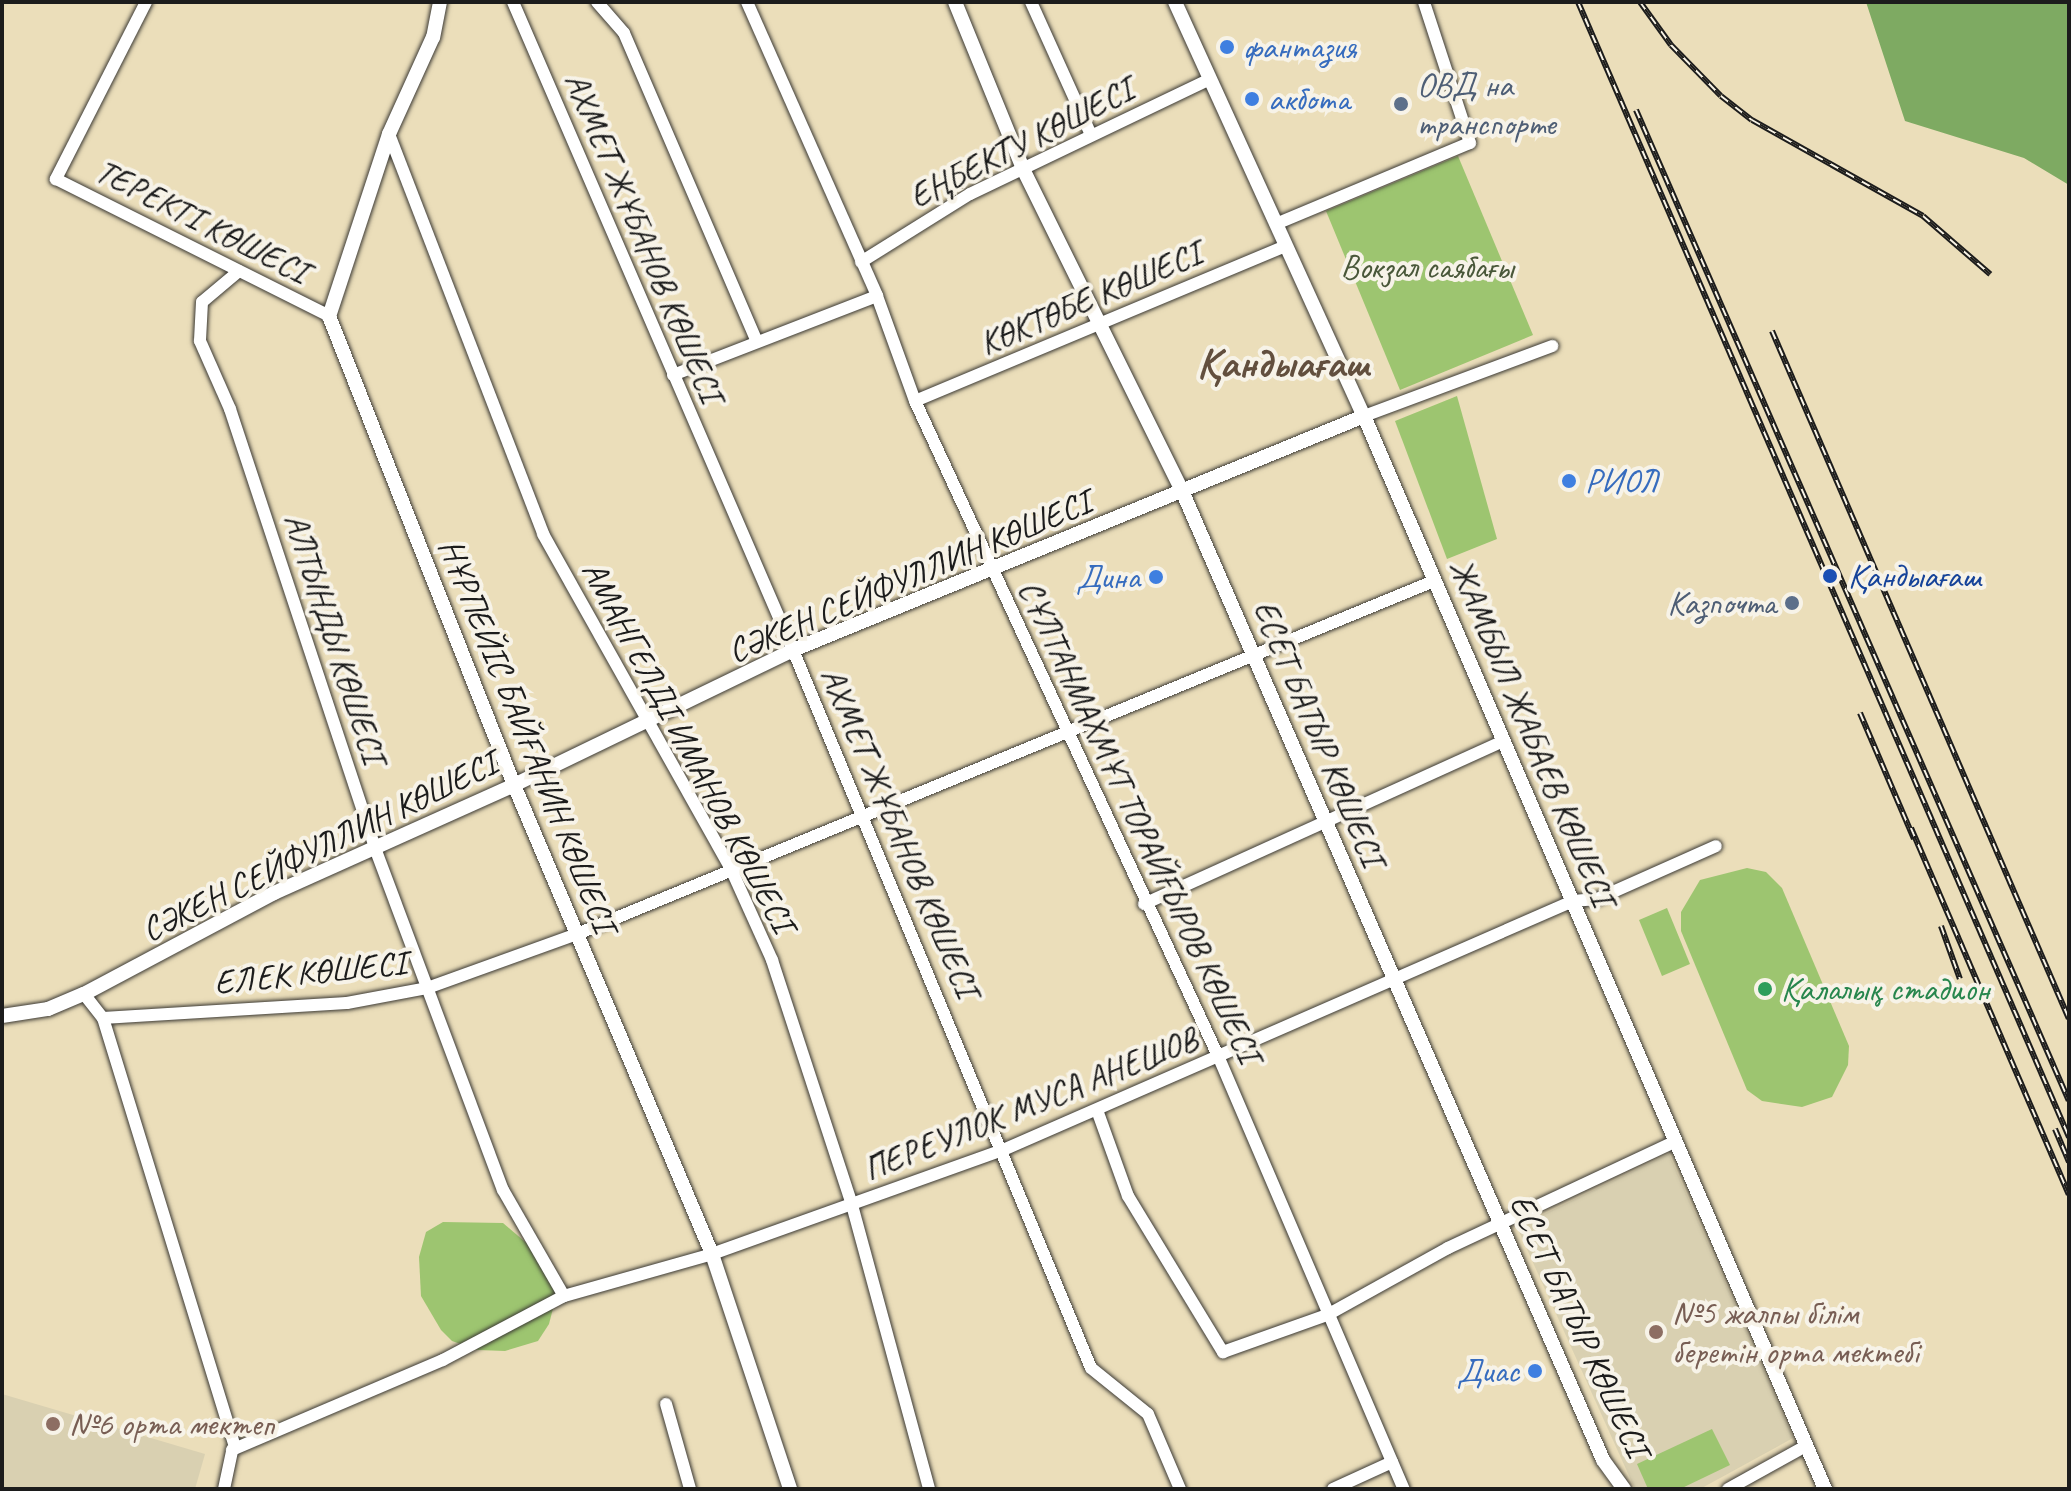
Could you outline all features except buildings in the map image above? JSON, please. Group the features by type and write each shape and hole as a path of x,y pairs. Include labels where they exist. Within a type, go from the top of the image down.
{"street":[{"name":"ТЕРЕКТІ КӨШЕСІ","path":"146,2 56,179 329,316"},
{"path":"329,316 389,134 433,37 440,2"},
{"name":"АХМЕТ ЖҰБАНОВ КӨШЕСІ","path":"513,2 793,650 1091,1368 1148,1414 1180,1489"},
{"path":"597,2 624,33 756,340"},
{"name":"СҰЛТАНМАХМҰТ ТОРАЙҒЫРОВ КӨШЕСІ","path":"747,2 877,296 915,401 1070,734 1144,904 1219,1058 1404,1489"},
{"name":"ЕСЕТ БАТЫР КӨШЕСІ","path":"955,2 1023,169 1183,493 1603,1460 1624,1489"},
{"path":"1031,2 1091,135"},
{"name":"ЖАМБЫЛ ЖАБАЕВ КӨШЕСІ","path":"1175,2 1364,416 1825,1489"},
{"path":"1276,224 1470,143 1424,2"},
{"name":"ЕҢБЕКТУ КӨШЕСІ","path":"861,262 970,194 1210,79"},
{"name":"АМАНГЕЛДІ ИМАНОВ КӨШЕСІ","path":"389,134 543,534 651,721 731,869 772,960 852,1205 929,1489"},
{"name":"КӨКТӨБЕ КӨШЕСІ","path":"915,401 1285,246"},
{"name":"АЛТЫНДЫ КӨШЕСІ","path":"239,271 202,302 200,341 220,381 375,848 503,1190 564,1296"},
{"path":"673,375 756,340 877,296"},
{"name":"НҰРПЕЙІС БАЙҒАНИН КӨШЕСІ","path":"329,316 514,785 712,1254 790,1489"},
{"path":"1364,416 1552,346"},
{"name":"СӘКЕН СЕЙФУЛЛИН КӨШЕСІ","path":"2,1016 48,1009 84,994 274,893 651,721 793,650 994,572 1364,416"},
{"name":"ЕЛЕК КӨШЕСІ","path":"103,1018 347,1003 427,988 577,934 860,814 1070,734 1434,581"},
{"path":"1144,904 1504,741"},
{"name":"ПЕРЕУЛОК МУСА АНЕШОВ","path":"235,1448 443,1360 564,1296 712,1254 1003,1150 1573,901 1597,899 1716,846"},
{"path":"84,994 103,1018 235,1448 224,1489"},
{"path":"1097,1110 1128,1196 1223,1352 1327,1315 1500,1225 1676,1141"},
{"path":"666,1404 690,1489"},
{"path":"1728,1489 1806,1446"},
{"path":"1333,1489 1392,1462"}],"shaded area":[{"name":"№5 жалпы білім беретін орта мектебі","path":"1669,1154 1793,1438 1700,1489 1635,1489 1517,1227"},
{"name":"№6 орта мектеп","path":"2,1394 205,1454 195,1489 2,1489"}],"green space":[{"path":"1866,2 2069,2 2069,185 2024,158 1905,121"},
{"name":"Вокзал саябағы","path":"1458,156 1533,335 1400,390 1326,211"},
{"path":"1457,396 1497,539 1447,559 1395,421"},
{"name":"Қалалық стадион","path":"1747,868 1766,872 1782,888 1849,1046 1848,1065 1832,1097 1802,1107 1762,1101 1747,1090 1681,931 1681,912 1700,880"},
{"path":"1667,908 1690,964 1662,976 1639,920"},
{"path":"443,1222 503,1223 530,1246 557,1293 549,1324 538,1341 505,1351 478,1350 452,1341 441,1330 421,1296 419,1257 426,1232"},
{"path":"1712,1429 1730,1465 1680,1489 1648,1489 1637,1464"}],"railway":[{"path":"1578,2 2069,1137"},
{"path":"1640,2 1671,45 1721,96 1752,120 1923,216 1990,274"},
{"path":"1636,110 2069,1101"},
{"path":"1772,331 2069,1019"},
{"path":"1860,713 1914,839"},
{"path":"1911,828 2069,1194"},
{"path":"1941,926 1960,979"},
{"path":"2055,1129 2069,1162"}],"place":[{"name":"фантазия","path":"1227,47"},
{"name":"акбота","path":"1252,99"},
{"name":"ОВД на транспорте","path":"1401,104"},
{"name":"РИОЛ","path":"1569,481"},
{"name":"Қандыағаш","path":"1830,576"},
{"name":"Дина","path":"1156,577"},
{"name":"Казпочта","path":"1792,603"},
{"name":"Қалалық стадион","path":"1765,989"},
{"name":"№5 жалпы білім беретін орта мектебі","path":"1656,1332"},
{"name":"Диас","path":"1535,1371"},
{"name":"№6 орта мектеп","path":"53,1424"}],"district":[{"name":"Қандыағаш","path":"1283,364"}]}
